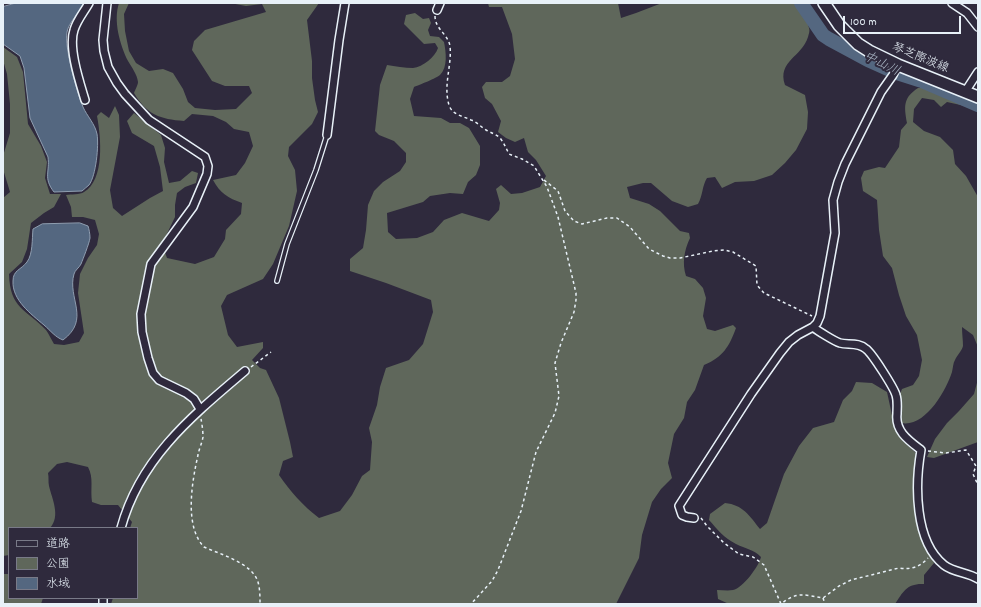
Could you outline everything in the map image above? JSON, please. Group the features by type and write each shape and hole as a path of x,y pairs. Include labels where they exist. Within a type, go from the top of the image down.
{"main road":[{"name":"琴芝際波線","path":"824,3 838,25 858,44 879,57 895,70 978,97"}],"street":[{"path":"85,100 77,74 73,48 73,33 78,20 89,3"},
{"path":"107,3 103,40 104,51 108,67 117,83 149,120 205,157 208,166 207,174 193,207 151,264 140,314 142,332 153,373 158,380 186,393 194,399 200,409"},
{"path":"327,135 345,3"},
{"path":"437,10 440,3"},
{"path":"952,3 967,13 978,26"},
{"path":"694,518 682,515 679,506 751,394 780,353 789,342 813,327 818,319 835,233 833,200 838,182 845,164 881,92 895,70"},
{"path":"966,92 978,72"},
{"path":"813,327 841,343 848,343 867,349 897,396 897,421 901,433 921,450 918,467 917,492 924,534 933,553 945,566 951,570 974,576 978,579"},
{"path":"121,527 134,493 152,462 167,442 200,409 245,371"}],"lane":[{"path":"278,281 287,244 316,170 327,135"}],"path":[{"path":"437,10 436,22 447,38 450,46 446,84 449,107 460,116 471,120 487,131 498,136 504,142 509,154 534,166 552,198 576,293 574,312 561,343 556,363 559,396 555,413 536,452 521,511 498,570 492,581 471,604"},
{"path":"542,179 558,191 565,212 574,221 582,224 607,218 617,218 630,227 649,249 670,258 680,258 724,250 733,252 756,266 757,285 764,293 818,319"},
{"path":"245,371 271,352"},
{"path":"200,409 203,436 192,494 192,520 195,532 199,542 204,547 248,567 254,573 260,590 260,604"},
{"path":"921,450 946,453 966,450 976,466 973,474 978,484"},
{"path":"694,518 700,517 703,519 706,526 724,543 739,554 753,557 764,565 781,604 789,597 798,595 823,598 839,586 860,577 899,568 913,569 933,553"},
{"path":"823,598 825,604"}],"green space":[{"path":"119,3 129,3 124,14 125,31 129,51 136,63 149,71 163,69 173,73 183,89 188,102 195,108 215,110 236,109 252,93 249,86 225,86 212,81 192,50 194,41 205,30 266,12 262,4 246,6 230,3 319,3 307,20 312,61 312,78 318,112 312,124 289,147 288,156 295,170 297,191 289,226 273,264 263,279 227,295 221,306 228,335 237,347 263,342 263,348 252,360 260,368 266,370 279,398 293,457 283,461 279,475 297,498 319,518 340,511 352,495 362,476 370,470 372,442 369,428 377,405 380,387 386,368 409,360 423,344 433,312 431,300 350,271 350,259 363,248 368,205 374,191 383,182 400,171 406,162 406,153 394,141 379,135 375,131 380,85 387,65 407,68 421,66 434,55 438,48 435,43 424,44 404,24 406,15 415,13 423,19 429,18 431,23 428,30 430,36 439,37 444,42 446,55 443,72 440,75 414,87 410,99 414,116 441,118 450,123 460,123 469,128 480,146 480,165 476,175 468,182 463,194 450,193 430,196 423,202 387,213 388,232 396,239 417,238 433,232 444,220 462,213 489,221 499,210 500,203 496,189 501,185 511,194 522,193 540,187 546,176 536,160 528,152 524,138 515,142 498,132 501,121 492,104 485,98 482,87 486,82 502,82 510,76 515,59 512,34 502,7 489,7 488,3 618,3 621,18 662,3 795,3 807,21 809,32 805,44 784,70 783,77 785,85 805,95 808,112 807,129 796,150 785,163 772,175 754,181 735,182 722,188 715,177 707,178 698,204 688,207 672,201 651,183 643,183 627,187 630,198 649,204 660,211 680,231 689,233 690,238 684,257 684,266 686,276 695,279 703,288 706,298 703,316 707,329 715,331 733,325 736,328 731,341 721,355 704,365 695,390 687,402 684,418 674,434 668,463 672,478 661,489 652,502 642,535 639,558 616,604 111,604 113,599 138,599 138,527 130,527 132,522 118,505 101,505 92,502 91,479 88,467 67,462 57,464 48,473 49,486 55,507 55,518 51,527 8,527 8,555 3,556 3,198 10,192 3,169 3,156 10,133 10,104 7,74 3,60 3,47 17,57 23,72 28,124 41,146 47,162 45,178 50,194 61,194 54,207 31,223 27,249 22,262 9,274 10,286 12,295 16,302 46,330 54,344 64,345 79,342 84,333 78,293 80,274 97,245 99,234 95,220 83,217 72,217 71,207 66,195 84,192 91,186 95,178 100,157 100,135 97,116 101,112 109,118 115,106 119,115 120,137 110,190 113,208 122,216 163,191 160,167 154,146 132,133 127,121 134,113 161,135 165,148 164,162 169,183 180,181 192,171 198,173 196,183 185,187 177,193 175,217 162,244 167,258 195,264 214,257 225,239 226,230 241,214 242,203 225,194 213,180 236,175 245,163 253,146 249,132 234,129 226,122 213,116 192,114 184,121 161,117 149,111 134,93 138,83 120,40 117,25 117,10"},
{"path":"918,88 932,88 967,103 965,106 947,102 941,107 934,100 922,98 914,109 913,122 924,131 940,137 953,150 955,164 966,176 978,197 978,347 973,335 962,327 963,346 954,361 949,380 940,398 926,414 918,420 910,423 901,423 900,394 902,389 913,385 919,376 922,360 917,335 906,316 892,268 883,256 879,230 877,200 863,191 861,178 864,171 879,167 885,168 899,147 901,130 907,123 905,107 907,99"},
{"path":"978,379 978,442 934,458 927,457 935,439 947,423 974,394"},
{"path":"856,382 872,383 887,392 895,429 903,441 916,453 915,481 926,544 934,563 924,575 924,584 913,585 906,589 895,604 729,604 718,599 717,590 733,590 741,585 754,571 761,557 755,552 732,542 724,536 709,520 710,514 725,503 741,508 749,515 760,529 767,523 784,474 799,446 813,428 834,422 843,400 852,391"},
{"path":"3,574 8,574 8,599 43,599 41,604 3,604"}],"water":[{"path":"16,3 84,3 70,24 67,32 67,48 78,91 83,107 95,127 98,139 93,175 89,185 82,191 54,192 49,183 48,157 30,118 24,68 20,56 3,44 3,7"},
{"path":"80,223 88,226 90,238 81,264 74,274 73,291 77,316 76,324 63,340 55,336 23,306 16,294 13,277 29,259 33,229 42,224"}],"waterway":[{"name":"中山川","path":"801,3 823,35 829,39 868,60 897,73 922,81 978,105"}]}
